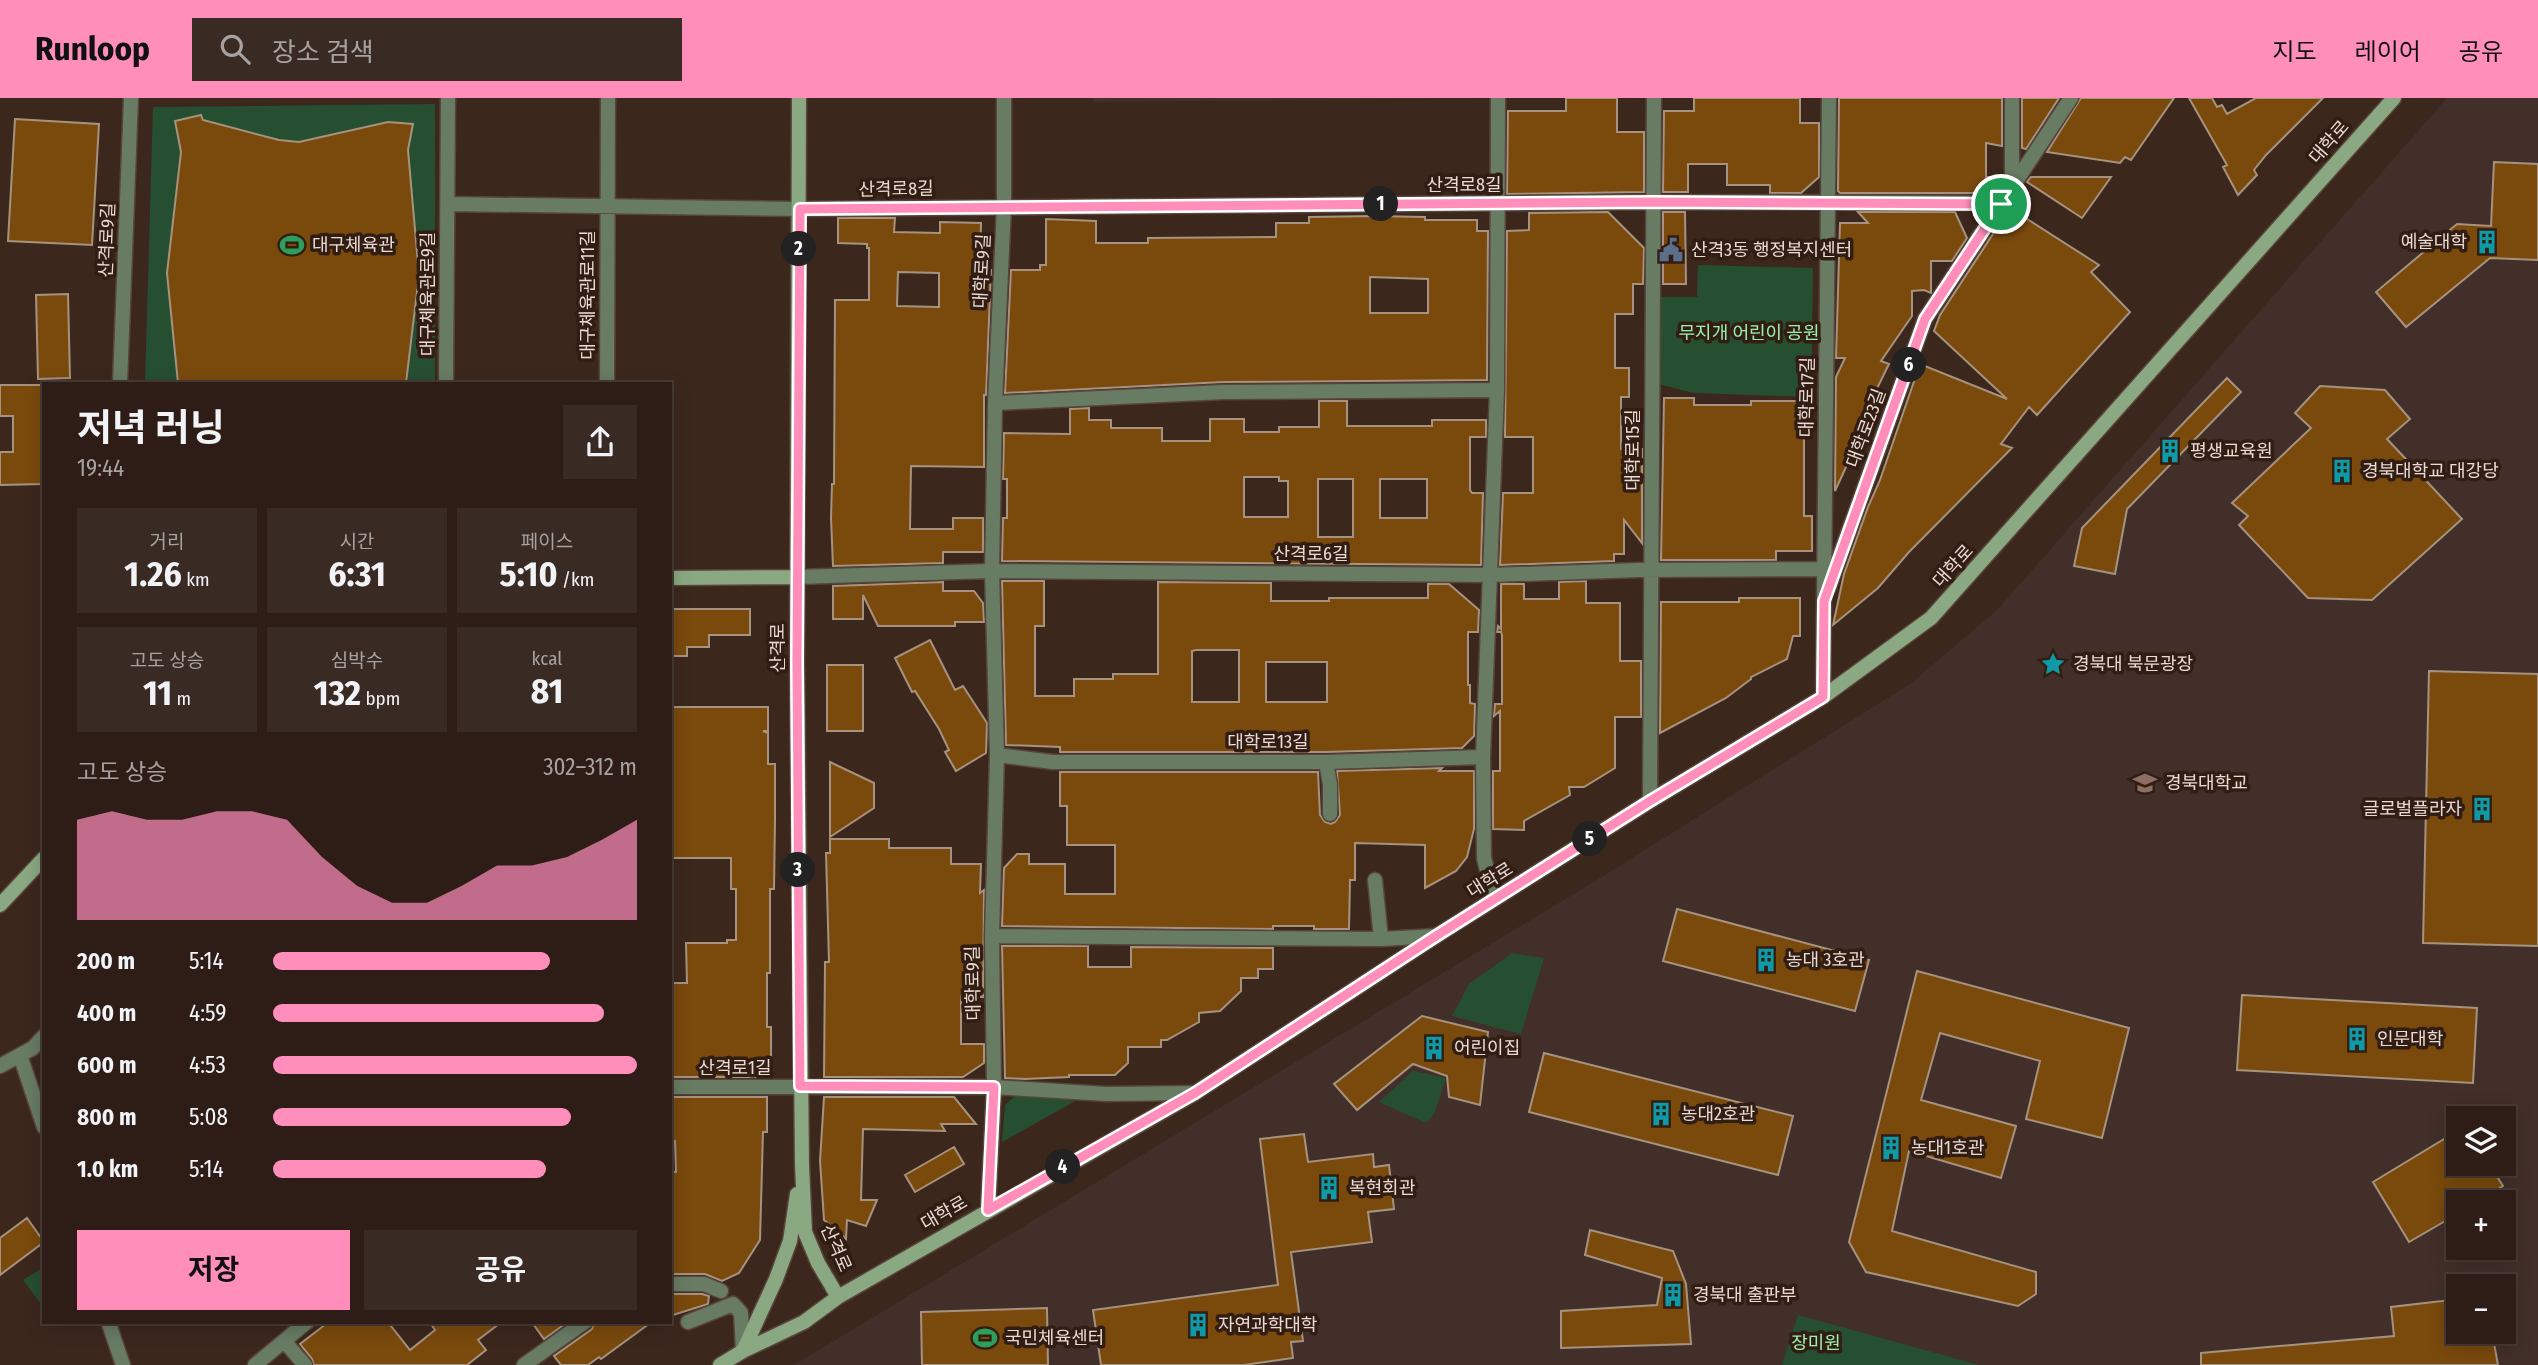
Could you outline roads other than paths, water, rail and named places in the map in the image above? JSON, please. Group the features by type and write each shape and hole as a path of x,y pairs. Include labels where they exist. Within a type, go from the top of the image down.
{"main road":[{"name":"산격로","path":"799,98 797,577 802,1165 805,1232 818,1263 838,1297"},
{"name":"대학로","path":"720,1365 804,1322 838,1297 1195,1093 1494,899 1823,697 1931,618 2394,98"},
{"path":"672,578 797,577"},
{"path":"0,905 42,860"},
{"path":"743,1351 790,1241 802,1165"}],"street":[{"name":"산격로9길","path":"120,382 131,98"},
{"name":"대구체육관로9길","path":"446,382 448,98"},
{"name":"대구체육관로11길","path":"607,382 608,98"},
{"name":"대학로9길","path":"988,1210 994,1087 992,936 996,755 992,571 995,403 1004,206 1004,98"},
{"path":"1494,899 1484,858 1483,757 1497,390 1498,98"},
{"name":"대학로15길","path":"1650,801 1654,98"},
{"name":"대학로17길","path":"1823,697 1829,98"},
{"path":"2012,98 2012,188"},
{"name":"대학로23길","path":"1824,601 1925,319 2071,98"},
{"name":"산격로8길","path":"800,209 1653,202 2001,204"},
{"name":"대구체육관로11길","path":"448,204 607,206"},
{"path":"607,206 800,209"},
{"path":"995,403 1211,392 1497,390"},
{"name":"산격로6길","path":"797,577 992,571 1491,575 1651,570 1824,569"},
{"name":"대학로13길","path":"996,755 1053,762 1326,762 1483,757"},
{"path":"1326,762 1330,784 1330,814"},
{"path":"1375,880 1381,939"},
{"name":"대학로","path":"992,936 1381,939 1436,936"},
{"path":"0,1066 33,1048 42,1038"},
{"path":"20,1055 42,1121"},
{"path":"800,1086 994,1087 1106,1094 1195,1093"},
{"name":"산격로1길","path":"672,1087 800,1086"},
{"path":"672,1284 704,1284 721,1291"},
{"path":"688,1322 733,1304 741,1313 743,1351"},
{"path":"109,1324 123,1365"},
{"path":"255,1365 305,1324"},
{"path":"524,1365 582,1324"},
{"path":"284,1341 305,1365"}],"place":[{"name":"예술대학","path":"2487,242"},
{"name":"대구체육관","path":"292,245"},
{"name":"산격3동 행정복지센터","path":"1671,250"},
{"name":"평생교육원","path":"2170,451"},
{"name":"경북대학교 대강당","path":"2342,471"},
{"name":"경북대 북문광장","path":"2053,664"},
{"name":"경북대학교","path":"2145,783"},
{"name":"글로벌플라자","path":"2482,809"},
{"name":"농대 3호관","path":"1766,960"},
{"name":"인문대학","path":"2357,1039"},
{"name":"어린이집","path":"1434,1048"},
{"name":"농대2호관","path":"1661,1114"},
{"name":"농대1호관","path":"1891,1148"},
{"name":"복현회관","path":"1329,1188"},
{"name":"경북대 출판부","path":"1673,1295"},
{"name":"자연과학대학","path":"1198,1325"},
{"name":"국민체육센터","path":"985,1338"}],"park label":[{"name":"무지개 어린이 공원","path":"1749,333"},
{"name":"장미원","path":"1816,1343"}]}
